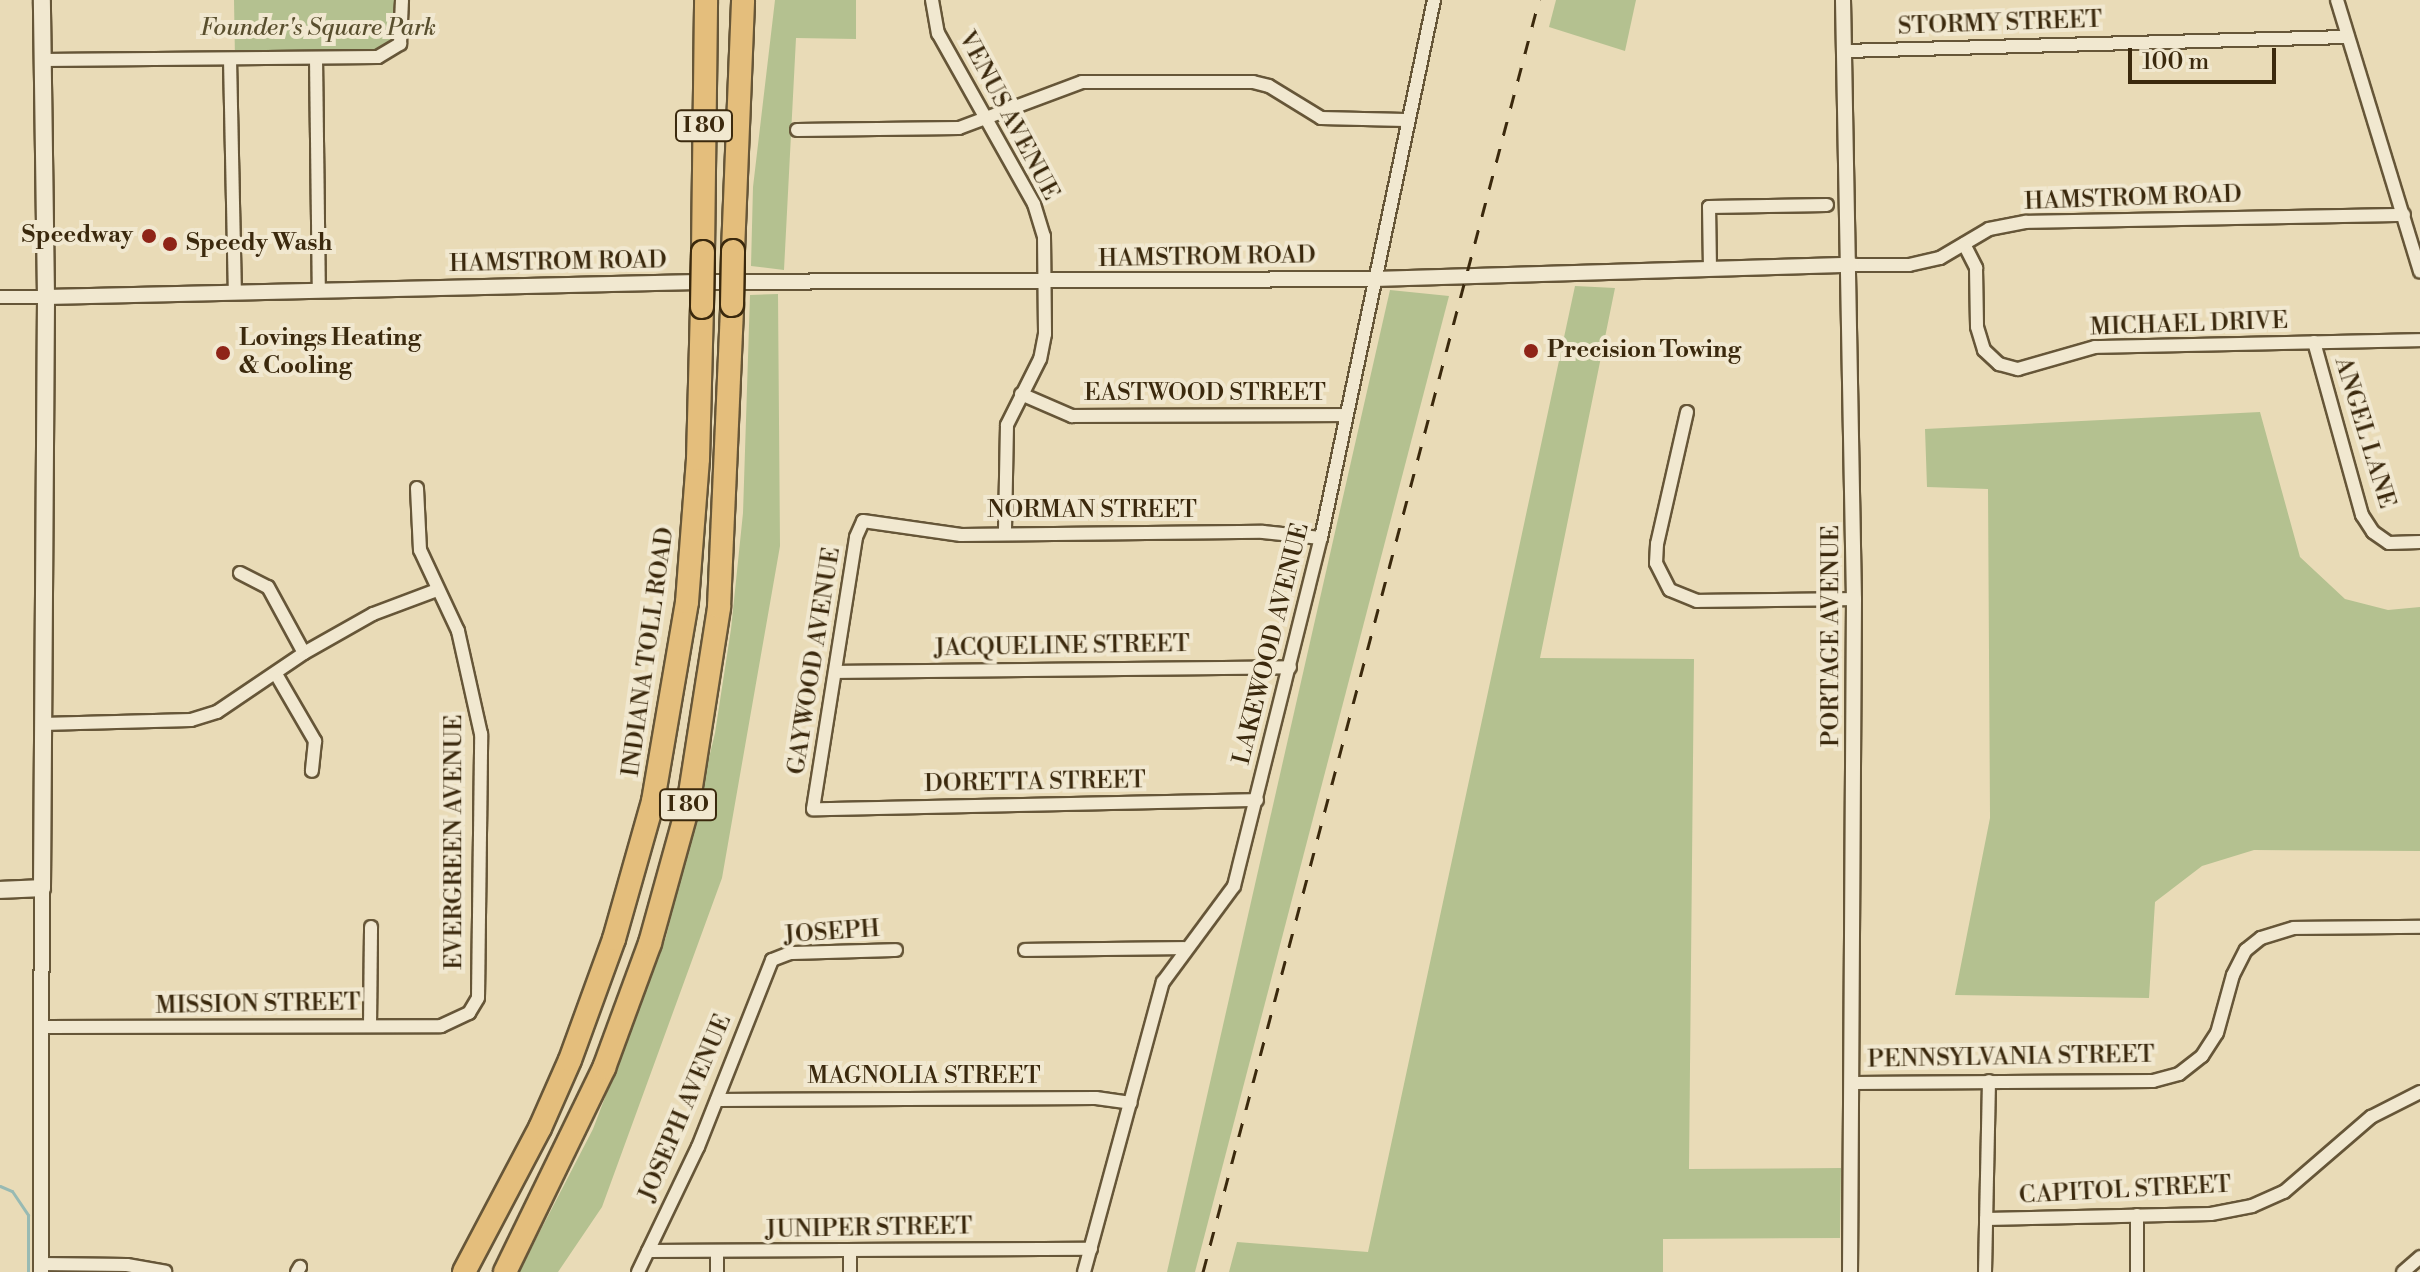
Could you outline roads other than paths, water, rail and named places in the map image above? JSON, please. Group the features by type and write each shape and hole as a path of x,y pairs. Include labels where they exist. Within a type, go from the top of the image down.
{"highway":[{"name":"INDIANA TOLL ROAD","path":"464,1272 516,1177 570,1060 614,939 650,814 687,602 698,459 706,0"},
{"name":"I 80","path":"505,1272 575,1136 623,1020 688,806 719,607 743,0"}],"main road":[{"path":"0,890 42,888 46,297 42,0"}],"street":[{"path":"42,60 316,58 391,53 402,36 402,0"},
{"name":"VENUS AVENUE","path":"932,0 938,33 1034,204 1044,236 1043,347 1021,394 1005,441 1005,533"},
{"name":"LAKEWOOD AVENUE","path":"1084,1272 1163,982 1184,948 1224,906 1234,886 1321,538 1405,120 1434,0"},
{"name":"PORTAGE AVENUE","path":"1843,0 1852,265 1854,599 1854,1083 1850,1272"},
{"path":"2337,0 2420,272"},
{"name":"STORMY STREET","path":"1845,51 2347,37"},
{"path":"316,58 319,291"},
{"path":"230,59 235,293"},
{"path":"797,130 959,128 1082,82 1253,82 1269,86 1321,118 1405,120"},
{"path":"1710,269 1709,207 1827,205"},
{"name":"HAMSTROM ROAD","path":"0,297 1373,279 1909,265 1940,258 1989,229 2026,222 2404,215"},
{"name":"MICHAEL DRIVE","path":"1964,244 1976,268 1977,327 1984,350 1999,364 2018,369 2095,347 2420,340"},
{"name":"ANGEL LANE","path":"2314,342 2362,515 2373,532 2389,543 2420,542"},
{"name":"EASTWOOD STREET","path":"1021,394 1072,416 1346,415"},
{"path":"1687,412 1657,544 1656,563 1670,590 1697,601 1854,599"},
{"name":"EVERGREEN AVENUE","path":"417,488 420,550 458,631 481,734 478,998 469,1013"},
{"name":"NORMAN STREET","path":"863,521 961,535 1263,532 1321,538"},
{"name":"GAYWOOD AVENUE","path":"813,809 863,521"},
{"path":"240,573 268,587 304,653"},
{"path":"42,724 191,720 217,712 304,653 373,614 437,590"},
{"name":"JACQUELINE STREET","path":"835,672 1290,667"},
{"path":"276,674 315,741 312,771"},
{"name":"DORETTA STREET","path":"813,809 1257,800"},
{"path":"42,888 41,1268 127,1265 165,1272"},
{"path":"370,1026 371,927"},
{"name":"PENNSYLVANIA STREET","path":"1854,1083 2153,1081 2179,1074 2202,1056 2217,1033 2233,975 2246,950 2261,938 2294,928 2420,927"},
{"path":"1025,950 1184,948"},
{"name":"JOSEPH","path":"772,960 790,953 896,950"},
{"name":"JOSEPH AVENUE","path":"638,1272 717,1100 772,960"},
{"name":"MISSION STREET","path":"43,1027 441,1026 469,1013"},
{"path":"1985,1272 1989,1081"},
{"name":"CAPITOL STREET","path":"1986,1219 2211,1214 2270,1199 2371,1117 2420,1092"},
{"name":"MAGNOLIA STREET","path":"717,1100 1096,1098 1131,1103"},
{"path":"2137,1215 2137,1272"},
{"name":"JUNIPER STREET","path":"648,1251 1091,1249"},
{"path":"850,1251 850,1272"},
{"path":"717,1252 717,1272"},
{"path":"2403,1272 2420,1257"}],"waterway":[{"path":"0,1186 12,1191 28,1215 28,1272"}],"railway":[{"path":"1203,1272 1539,0"}],"place":[{"name":"Speedway","path":"149,236"},
{"name":"Speedy Wash","path":"170,244"},
{"name":"Precision Towing","path":"1531,351"},
{"name":"Lovings Heating & Cooling","path":"223,353"}],"park label":[{"name":"Founder's Square Park","path":"318,29"}]}
